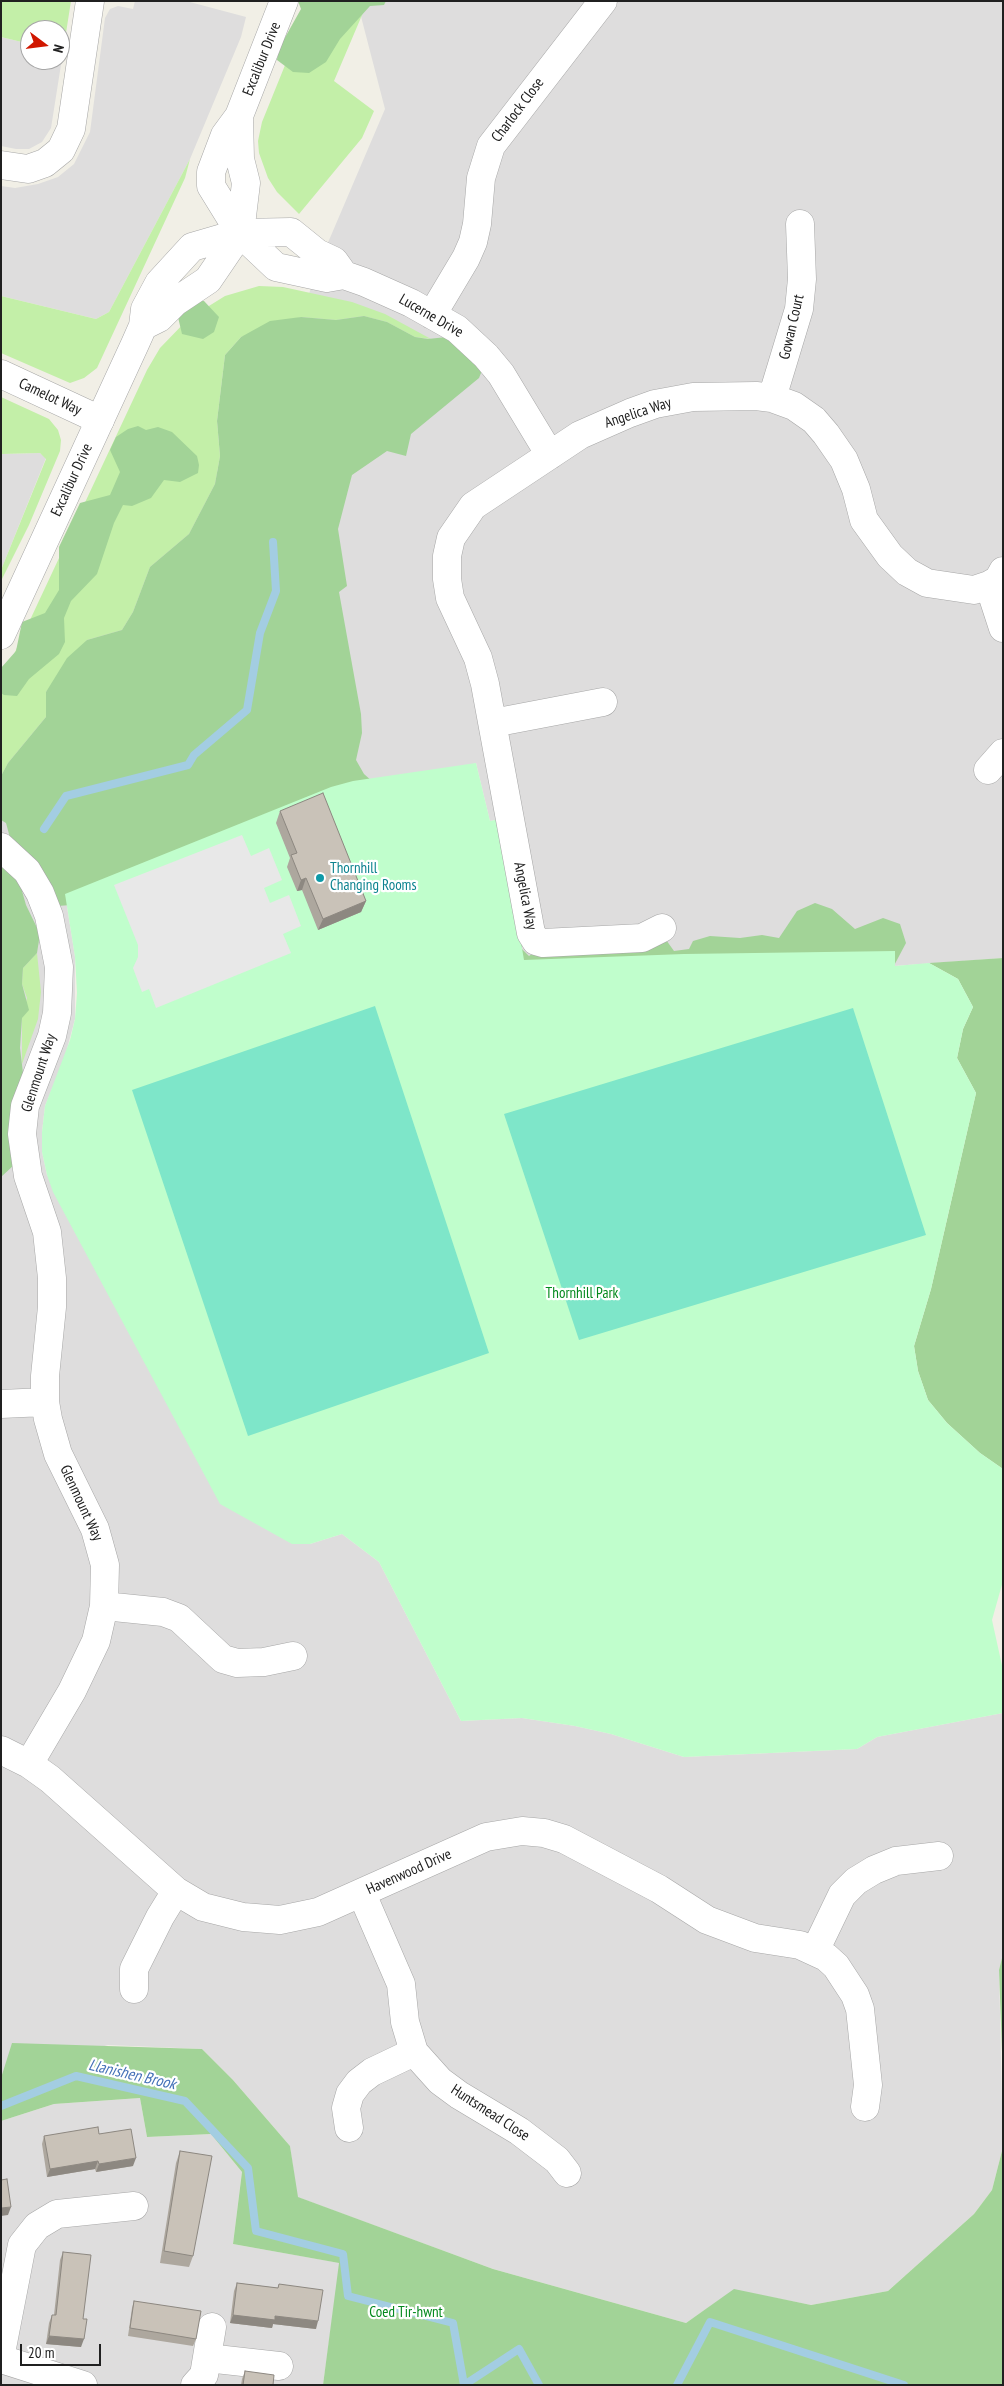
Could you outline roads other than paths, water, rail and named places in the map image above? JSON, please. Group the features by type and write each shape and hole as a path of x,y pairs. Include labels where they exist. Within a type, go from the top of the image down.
{"street":[{"path":"1,165 28,169 45,163 61,150 71,129 90,1"},
{"name":"Excalibur Drive","path":"1,635 143,326 145,309 159,283 192,247 240,233 211,186 210,179 214,159 225,135 239,116 284,1"},
{"name":"Charlock Close","path":"432,314 466,258 473,242 477,224 481,178 491,146 603,1"},
{"name":"Gowan Court","path":"772,398 799,309 802,278 800,224"},
{"name":"Lucerne Drive","path":"240,233 292,232 317,253 334,261 344,275"},
{"name":"Lucerne Drive","path":"240,233 276,267 327,278 344,275 388,292 457,329 486,356 501,374 550,455"},
{"name":"Camelot Way","path":"1,374 100,420"},
{"name":"Angelica Way","path":"662,928 642,938 543,944 536,940 531,933 493,723 478,658 450,598 447,579 447,556 451,538 473,506 550,455 600,425 655,404 693,397 728,395 772,398 794,406 814,420 826,434 847,467 856,489 864,520 890,556 907,572 928,583 974,590 996,578"},
{"path":"996,578 1003,628"},
{"path":"493,723 603,702"},
{"name":"Glenmount Way","path":"1,847 27,871 40,893 49,916 59,967 57,1013 52,1036 25,1106 22,1134 28,1176 46,1232 52,1278 52,1307 46,1361 45,1402 58,1454 96,1529 104,1564 104,1606 96,1641 86,1664 29,1764"},
{"path":"1,1404 45,1402"},
{"path":"104,1606 163,1612 179,1618 223,1659 236,1663 264,1662 294,1656"},
{"name":"Havenwood Drive","path":"1,1750 29,1764 79,1803 176,1891 191,1901 210,1909 243,1917 280,1920 318,1912 362,1894 486,1837 522,1831 544,1833 564,1839 658,1889 714,1924 755,1938 800,1945 815,1951 836,1966 850,1988 860,2010 868,2085 865,2107"},
{"path":"815,1951 842,1895 856,1881 874,1870 896,1861 939,1856"},
{"path":"134,1989 134,1969 160,1917 176,1891"},
{"name":"Huntsmead Close","path":"362,1894 401,1984 404,2022 414,2052 440,2081 459,2095 519,2131 557,2160 567,2173"},
{"path":"349,2128 346,2108 350,2094 360,2082 372,2072 414,2052"},
{"path":"1,2354 22,2245 37,2226 57,2214 134,2206"},
{"path":"196,2385 204,2375 212,2327"},
{"path":"207,2358 279,2366"},
{"path":"1,2359 83,2385"}],"waterway":[{"path":"44,829 66,796 188,765 194,755 247,710 260,633 276,591 273,542"},
{"name":"Llanishen Brook","path":"1,2106 76,2076 185,2101 248,2168 256,2231 343,2254 348,2296 453,2323 464,2385"},
{"path":"677,2385 710,2322 904,2385"},
{"path":"464,2385 519,2349 539,2385"}],"place":[{"name":"Thornhill Changing Rooms","path":"320,878"}],"park label":[{"name":"Thornhill Park","path":"582,1294"},
{"name":"Coed Tir-hwnt","path":"406,2313"}]}
